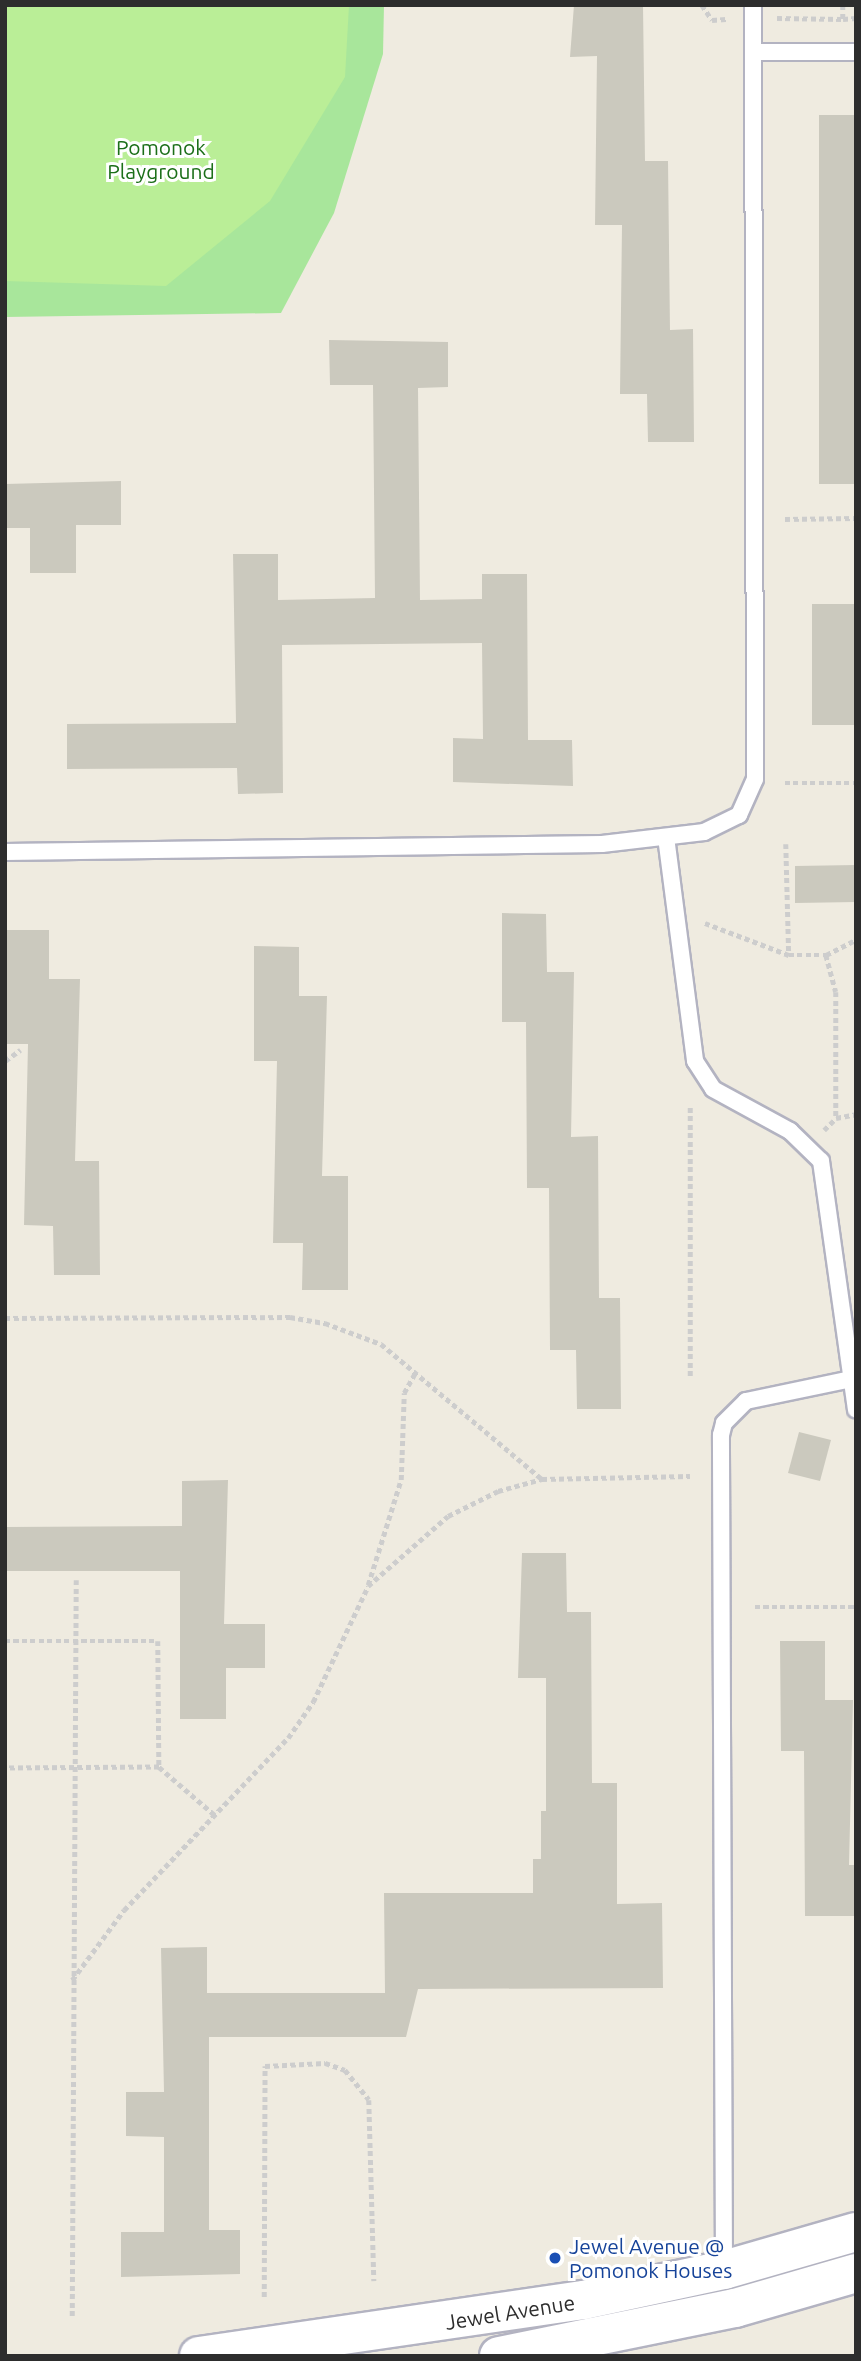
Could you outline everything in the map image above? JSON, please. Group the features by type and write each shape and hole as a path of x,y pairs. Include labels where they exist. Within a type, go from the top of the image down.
{"street":[{"name":"Jewel Avenue","path":"199,2356 377,2334 724,2270 856,2232"},
{"name":"Jewel Avenue","path":"499,2356 735,2308 856,2273"}],"lane":[{"path":"5,852 442,849 666,837 722,826 750,801 755,779 754,11"},
{"path":"756,52 856,52"},
{"path":"666,837 695,1061 713,1089 790,1131 821,1161 856,1410"},
{"path":"724,2270 721,1435 728,1417 746,1401 853,1378"}],"path":[{"path":"843,5 843,19"},
{"path":"754,11 856,18"},
{"path":"785,519 856,518"},
{"path":"785,783 856,783"},
{"path":"786,844 789,955"},
{"path":"676,912 789,955 826,955 856,940"},
{"path":"826,955 836,992 836,1118 856,1114"},
{"path":"5,1061 20,1050"},
{"path":"690,1376 695,1061"},
{"path":"5,1318 290,1317 355,1332 416,1371 542,1479"},
{"path":"72,1981 124,1909 216,1816 313,1702 368,1586 401,1480 404,1393 416,1371"},
{"path":"368,1586 449,1516 498,1491 542,1479 690,1476"},
{"path":"72,2316 71,1768 72,1641 76,1580"},
{"path":"755,1607 856,1607"},
{"path":"5,1641 158,1640 159,1767"},
{"path":"5,1768 159,1767 216,1816"},
{"path":"264,2297 265,2066 325,2063 345,2070 369,2099 374,2281"}],"green space":[{"name":"Pomonok Playground","path":"5,5 384,5 383,54 334,213 281,313 5,317"},
{"name":"Pomonok Playground","path":"5,5 349,5 345,77 270,201 166,286 5,281"}],"building":[{"path":"574,5 643,5 645,161 668,161 670,330 693,329 694,442 648,442 647,394 620,394 622,225 595,225 597,56 570,57"},
{"path":"819,115 856,115 856,484 819,484"},
{"path":"329,340 448,342 448,387 418,388 420,600 482,599 482,574 527,574 528,740 572,740 573,786 453,782 453,738 483,739 482,643 282,645 283,793 238,794 237,768 67,769 67,724 236,723 233,554 278,554 278,600 375,598 373,385 330,385"},
{"path":"121,481 121,525 76,525 76,573 30,573 30,528 5,528 5,484"},
{"path":"812,604 856,604 856,725 812,725"},
{"path":"856,865 856,902 795,903 795,866"},
{"path":"502,913 546,914 547,972 574,972 571,1137 598,1136 599,1298 620,1298 621,1409 577,1409 576,1350 550,1350 549,1188 527,1188 526,1022 502,1022"},
{"path":"5,930 49,930 49,979 80,979 75,1161 99,1161 100,1275 54,1275 53,1226 24,1225 28,1044 5,1044"},
{"path":"254,946 299,947 299,996 327,996 322,1176 348,1176 348,1290 302,1290 303,1243 273,1243 277,1061 254,1061"},
{"path":"799,1432 831,1440 820,1481 788,1473"},
{"path":"228,1480 224,1624 265,1624 265,1668 226,1668 226,1719 180,1719 180,1571 5,1571 5,1527 182,1526 182,1481"},
{"path":"522,1553 566,1553 567,1612 591,1612 592,1783 617,1783 617,1904 662,1903 663,1988 418,1989 406,2037 209,2037 209,2230 240,2230 240,2274 121,2277 121,2232 164,2232 164,2137 126,2136 126,2092 164,2092 161,1948 207,1947 207,1993 385,1993 384,1893 533,1893 533,1859 541,1859 541,1811 546,1811 546,1678 518,1678"},
{"path":"780,1641 825,1641 825,1700 853,1700 849,1865 856,1865 856,1916 805,1916 804,1751 781,1751"}],"place":[{"name":"Jewel Avenue @ Pomonok Houses","path":"555,2258"}]}
